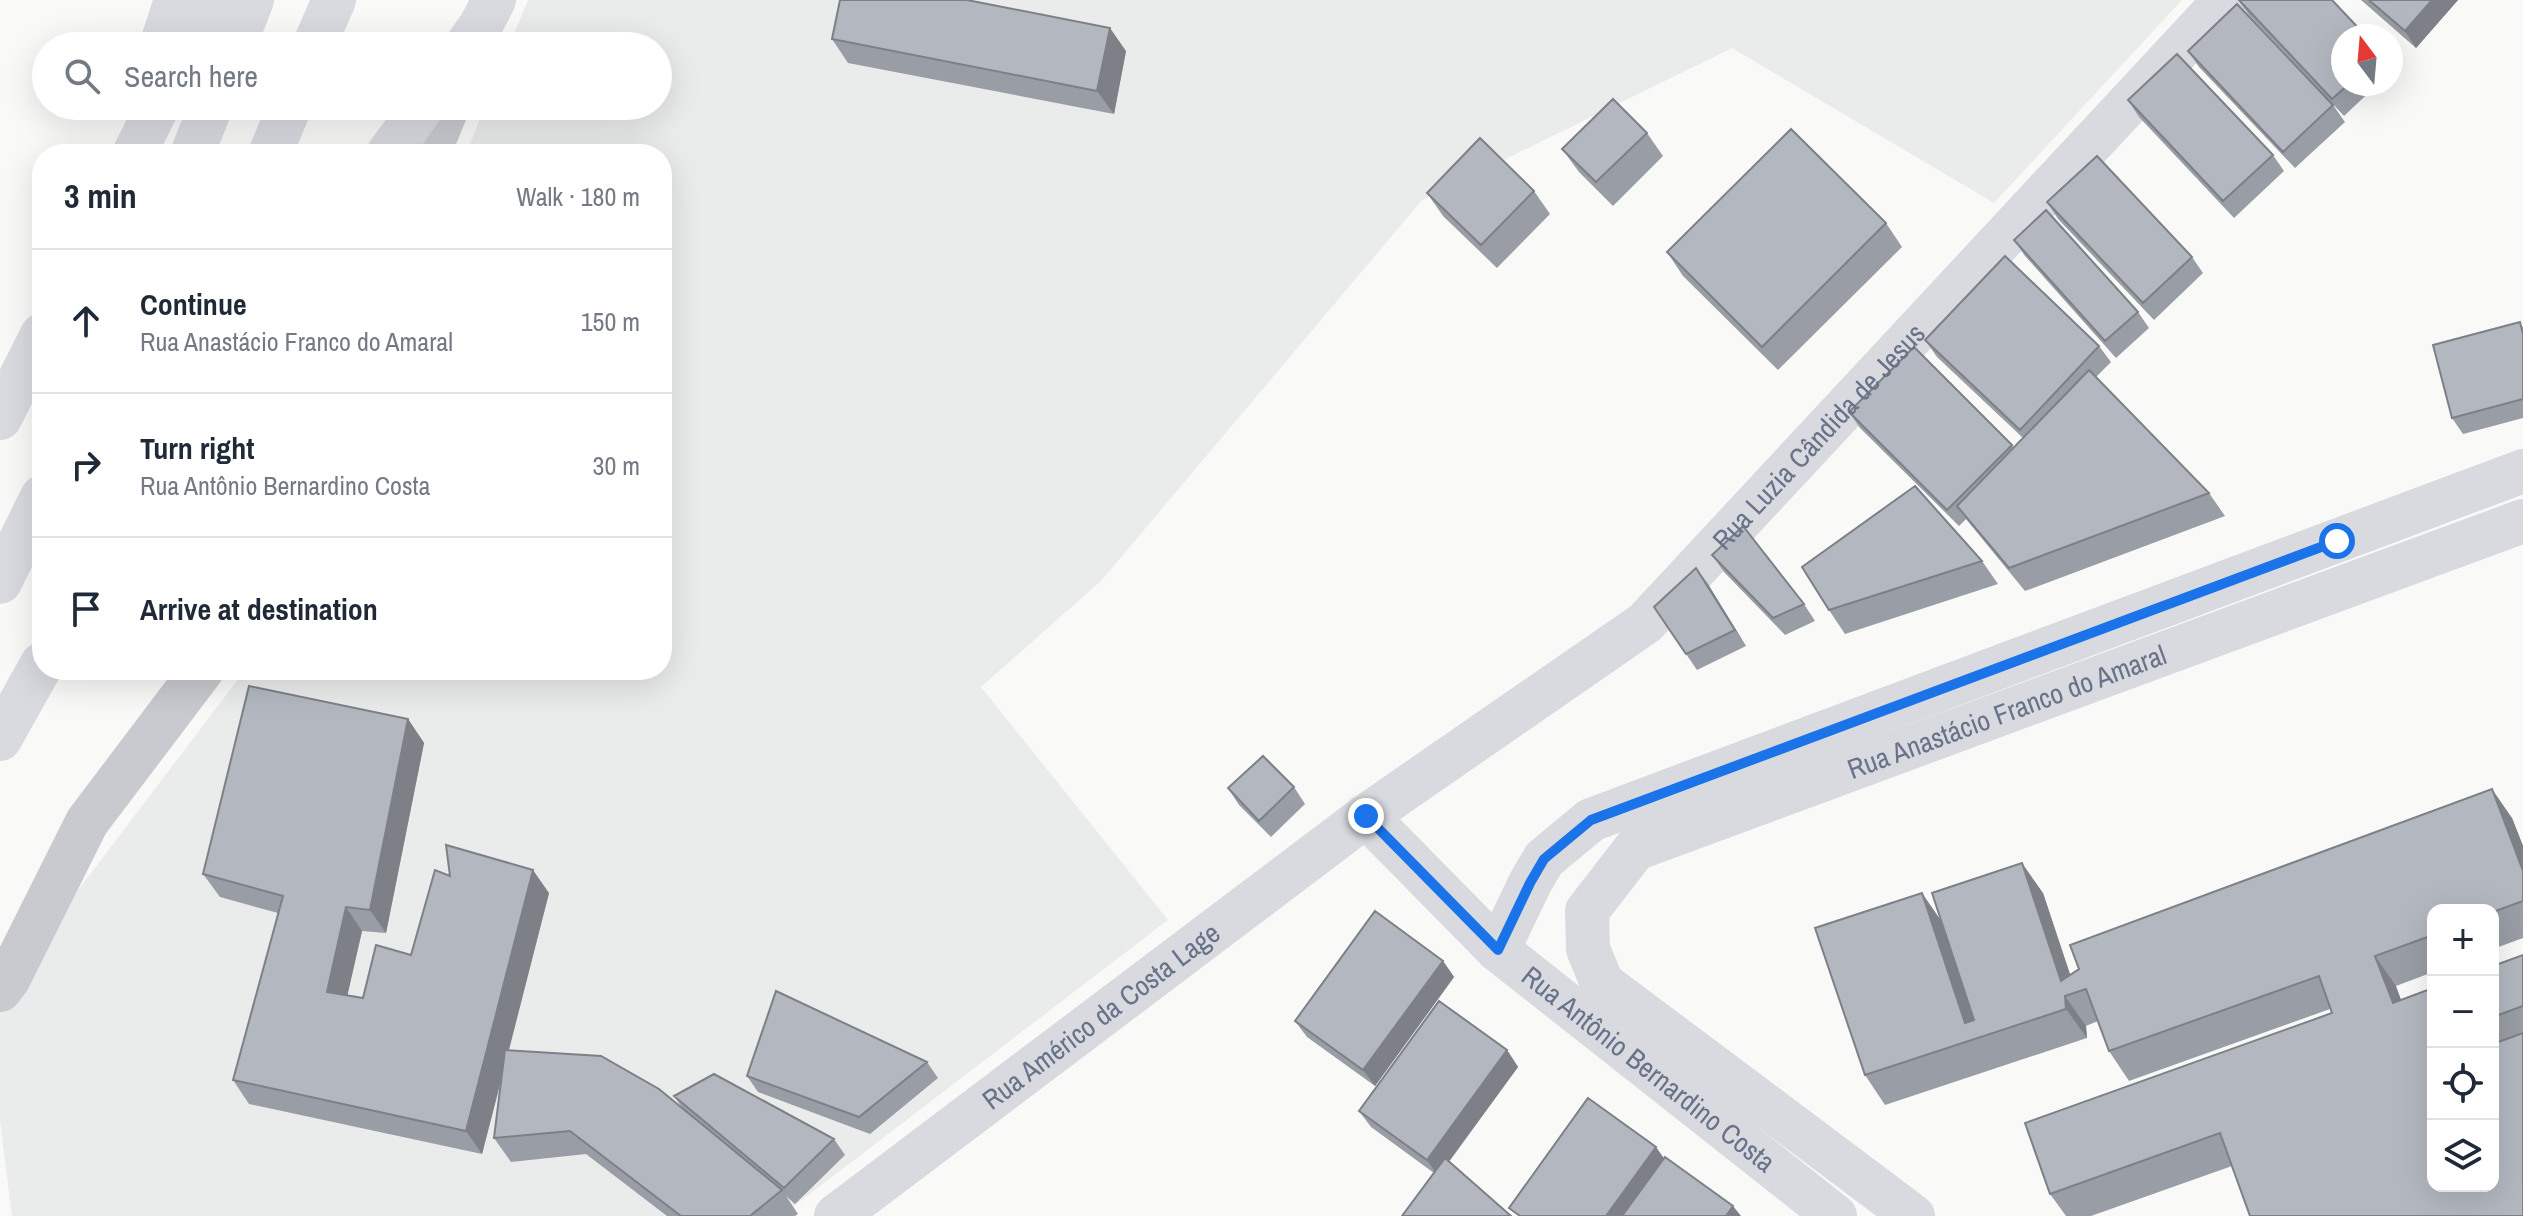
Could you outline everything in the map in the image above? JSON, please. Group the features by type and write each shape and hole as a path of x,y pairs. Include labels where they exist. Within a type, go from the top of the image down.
{"main road":[{"path":"166,32 176,0"},
{"path":"196,32 212,0"},
{"path":"239,32 252,0"},
{"path":"320,32 334,0"},
{"name":"Rua Luzia Cândida de Jesus","path":"1366,816 1645,623 2225,0"},
{"path":"128,144 136,120"},
{"path":"139,144 151,120"},
{"path":"196,144 205,120"},
{"path":"274,144 284,120"},
{"path":"395,144 413,120"},
{"path":"0,418 32,355"},
{"name":"Rua Anastácio Franco do Amaral","path":"1498,950 1544,859 1591,820 2523,471"},
{"path":"0,582 32,517"},
{"name":"Rua Anastácio Franco do Amaral","path":"1602,983 1588,949 1587,911 1635,849 2523,521"},
{"path":"0,739 33,680"},
{"name":"Rua Antônio Bernardino Costa","path":"1366,816 1498,950 1835,1216"},
{"name":"Rua Américo da Costa Lage","path":"836,1216 1366,816"},
{"name":"Rua Antônio Bernardino Costa","path":"1602,983 1913,1216"}],"street":[{"path":"432,144 442,120"},
{"path":"0,990 9,978 87,822 194,680"}],"shaded area":[{"path":"528,0 2182,0 1994,203 1732,48 1422,200 1101,581 981,687 1168,920 781,1216 12,1216 0,1122 0,993 237,680 672,680 672,144 470,144 479,120 672,120 672,32 515,32"}],"building":[{"path":"840,0 967,0 1110,28 1097,91 832,39"},
{"path":"2239,0 2332,0 2355,24 2331,24 2331,96 2335,96 2332,99"},
{"path":"2369,0 2432,0 2405,31 2403,24 2397,24"},
{"path":"2237,4 2333,105 2283,152 2188,51"},
{"path":"2177,54 2273,155 2223,201 2128,100"},
{"path":"1613,99 1647,133 1596,182 1562,149"},
{"path":"1791,129 1886,223 1762,347 1667,252"},
{"path":"1480,138 1534,191 1481,245 1427,193"},
{"path":"2097,156 2192,257 2143,303 2047,202"},
{"path":"2046,210 2138,312 2105,341 2014,240"},
{"path":"2005,256 2099,346 2020,430 1925,340"},
{"path":"2520,322 2523,334 2523,399 2452,418 2433,345"},
{"path":"1914,347 2012,445 1947,510 1849,412"},
{"path":"2089,370 2209,493 2009,568 1957,506"},
{"path":"1915,486 1982,561 1829,610 1802,567"},
{"path":"1743,526 1804,604 1773,618 1712,555"},
{"path":"1696,568 1735,630 1686,654 1654,607"},
{"path":"249,686 408,719 370,910 346,907 327,992 363,998 376,945 411,955 435,870 450,876 446,845 533,870 466,1131 233,1080 283,896 203,874"},
{"path":"1263,756 1294,787 1259,821 1228,788"},
{"path":"2492,789 2523,871 2523,901 2499,910 2499,904 2427,904 2427,937 2375,956 2393,1003 2427,990 2427,1192 2499,1192 2499,1042 2523,1033 2523,1216 2250,1216 2220,1133 2050,1194 2025,1123 2332,1013 2319,976 2109,1051 2086,989 2065,996 2066,1009 1865,1075 1815,928 1922,893 1965,1023 1974,1020 1932,893 2022,863 2061,981 2079,969 2070,945"},
{"path":"1375,911 1443,961 1363,1070 1295,1021"},
{"path":"2523,955 2523,1006 2499,1015 2499,976 2499,964"},
{"path":"776,991 927,1062 859,1117 747,1076"},
{"path":"1439,1001 1507,1050 1427,1160 1359,1111"},
{"path":"505,1050 601,1056 659,1089 782,1190 750,1216 681,1216 570,1131 494,1138"},
{"path":"714,1074 834,1139 784,1188 674,1096"},
{"path":"1588,1098 1656,1147 1606,1216 1520,1216 1509,1208"},
{"path":"1665,1157 1733,1206 1726,1216 1622,1216"},
{"path":"1445,1158 1511,1216 1402,1216"}],"route":[{"path":"1366,816 1498,950 1544,859 1591,820 2337,541"}]}
